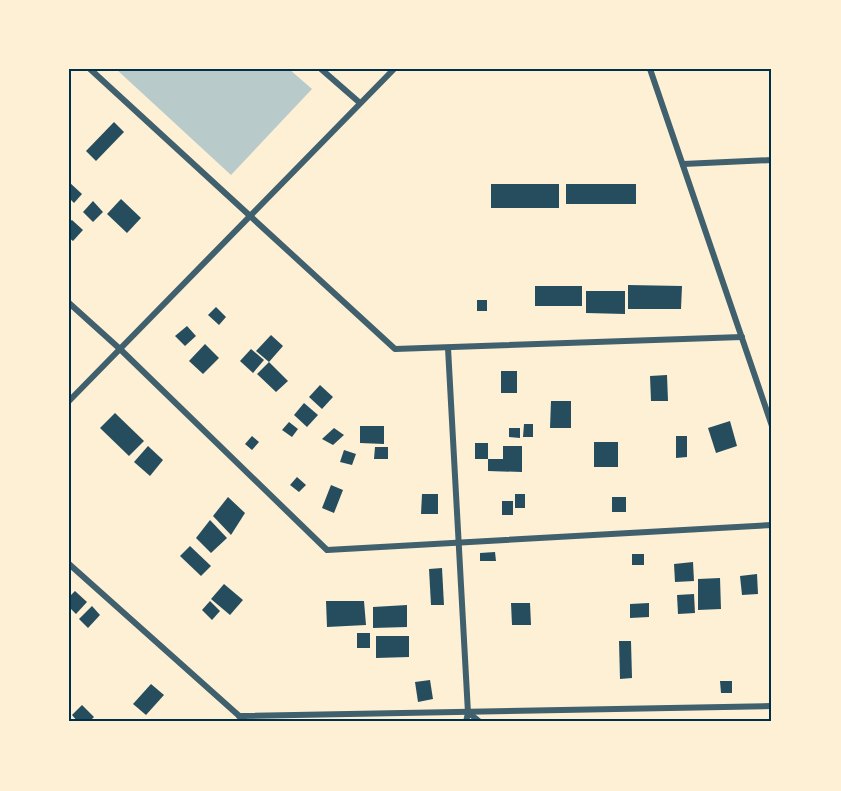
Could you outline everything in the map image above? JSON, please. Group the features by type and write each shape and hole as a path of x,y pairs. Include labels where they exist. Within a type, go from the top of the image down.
{"street":[{"path":"90,69 395,350 742,337"},
{"path":"321,69 360,103"},
{"path":"69,401 394,69"},
{"path":"650,69 772,426"},
{"path":"683,164 772,160"},
{"path":"69,303 120,349 327,550 772,525"},
{"path":"448,348 468,713 466,722"},
{"path":"69,564 246,722"},
{"path":"239,716 772,706"},
{"path":"468,713 480,722"}],"shaded area":[{"path":"116,69 289,69 312,89 231,175"}],"building":[{"path":"114,122 124,132 96,161 86,151"},
{"path":"69,182 82,194 74,203 69,198"},
{"path":"491,184 559,184 559,208 491,208"},
{"path":"566,184 636,184 636,204 566,204"},
{"path":"121,199 141,218 127,233 107,214"},
{"path":"93,201 103,212 93,222 83,212"},
{"path":"72,220 83,230 73,241 69,238 69,222"},
{"path":"628,285 682,286 681,309 628,309"},
{"path":"535,286 582,286 582,306 535,306"},
{"path":"586,291 625,291 625,314 586,313"},
{"path":"477,300 487,300 487,311 477,311"},
{"path":"216,307 226,317 219,325 208,315"},
{"path":"187,326 196,336 185,346 175,336"},
{"path":"271,335 283,346 269,362 256,351"},
{"path":"205,344 219,358 203,374 189,361"},
{"path":"251,349 264,360 253,373 240,361"},
{"path":"269,362 288,381 276,392 257,374"},
{"path":"501,371 517,371 517,393 501,393"},
{"path":"667,375 668,401 651,401 650,376"},
{"path":"320,385 333,397 322,409 309,397"},
{"path":"551,401 571,401 571,428 550,428"},
{"path":"304,403 318,415 307,427 294,415"},
{"path":"115,413 144,441 129,456 100,428"},
{"path":"730,421 737,446 716,453 708,428"},
{"path":"289,422 298,429 292,437 282,430"},
{"path":"524,424 533,424 533,437 523,437"},
{"path":"360,426 384,426 384,444 360,443"},
{"path":"334,428 344,435 333,445 322,439"},
{"path":"509,428 520,428 520,438 509,437"},
{"path":"252,436 259,442 252,450 245,444"},
{"path":"676,436 687,436 687,457 676,458"},
{"path":"594,442 618,442 618,467 594,467"},
{"path":"475,443 488,443 488,459 475,459"},
{"path":"148,446 163,460 150,476 134,462"},
{"path":"503,446 522,446 522,472 488,471 488,459 503,459"},
{"path":"375,447 388,447 388,459 374,459"},
{"path":"344,450 356,454 352,465 340,462"},
{"path":"297,477 306,485 299,492 290,485"},
{"path":"331,485 343,490 334,513 322,508"},
{"path":"422,494 438,494 438,514 421,514"},
{"path":"515,494 525,494 525,508 515,508"},
{"path":"228,497 245,513 231,535 213,516"},
{"path":"612,497 626,497 626,512 612,512"},
{"path":"502,501 513,501 513,515 502,515"},
{"path":"210,520 227,538 211,553 196,538"},
{"path":"190,546 211,566 201,576 180,556"},
{"path":"495,552 496,561 480,561 480,553"},
{"path":"632,554 644,554 644,565 632,565"},
{"path":"693,562 694,581 675,582 674,564"},
{"path":"442,568 444,605 431,605 429,569"},
{"path":"757,574 758,594 742,595 740,576"},
{"path":"720,578 721,609 698,610 698,579"},
{"path":"224,584 243,600 230,615 211,599"},
{"path":"75,591 87,602 76,614 69,607 69,597"},
{"path":"694,594 695,613 678,614 677,595"},
{"path":"210,601 220,611 212,620 202,610"},
{"path":"326,601 364,601 366,625 327,627"},
{"path":"511,603 530,603 531,625 512,625"},
{"path":"649,603 649,617 630,618 630,604"},
{"path":"407,605 407,627 373,628 373,607"},
{"path":"92,606 100,615 88,628 79,619"},
{"path":"357,633 370,633 370,648 357,648"},
{"path":"376,636 409,636 409,657 376,658"},
{"path":"619,641 631,641 632,678 620,679"},
{"path":"430,680 433,699 418,702 415,682"},
{"path":"720,681 732,681 732,693 721,693"},
{"path":"151,684 164,695 146,715 133,704"},
{"path":"82,705 94,717 89,722 78,722 72,715"}]}
